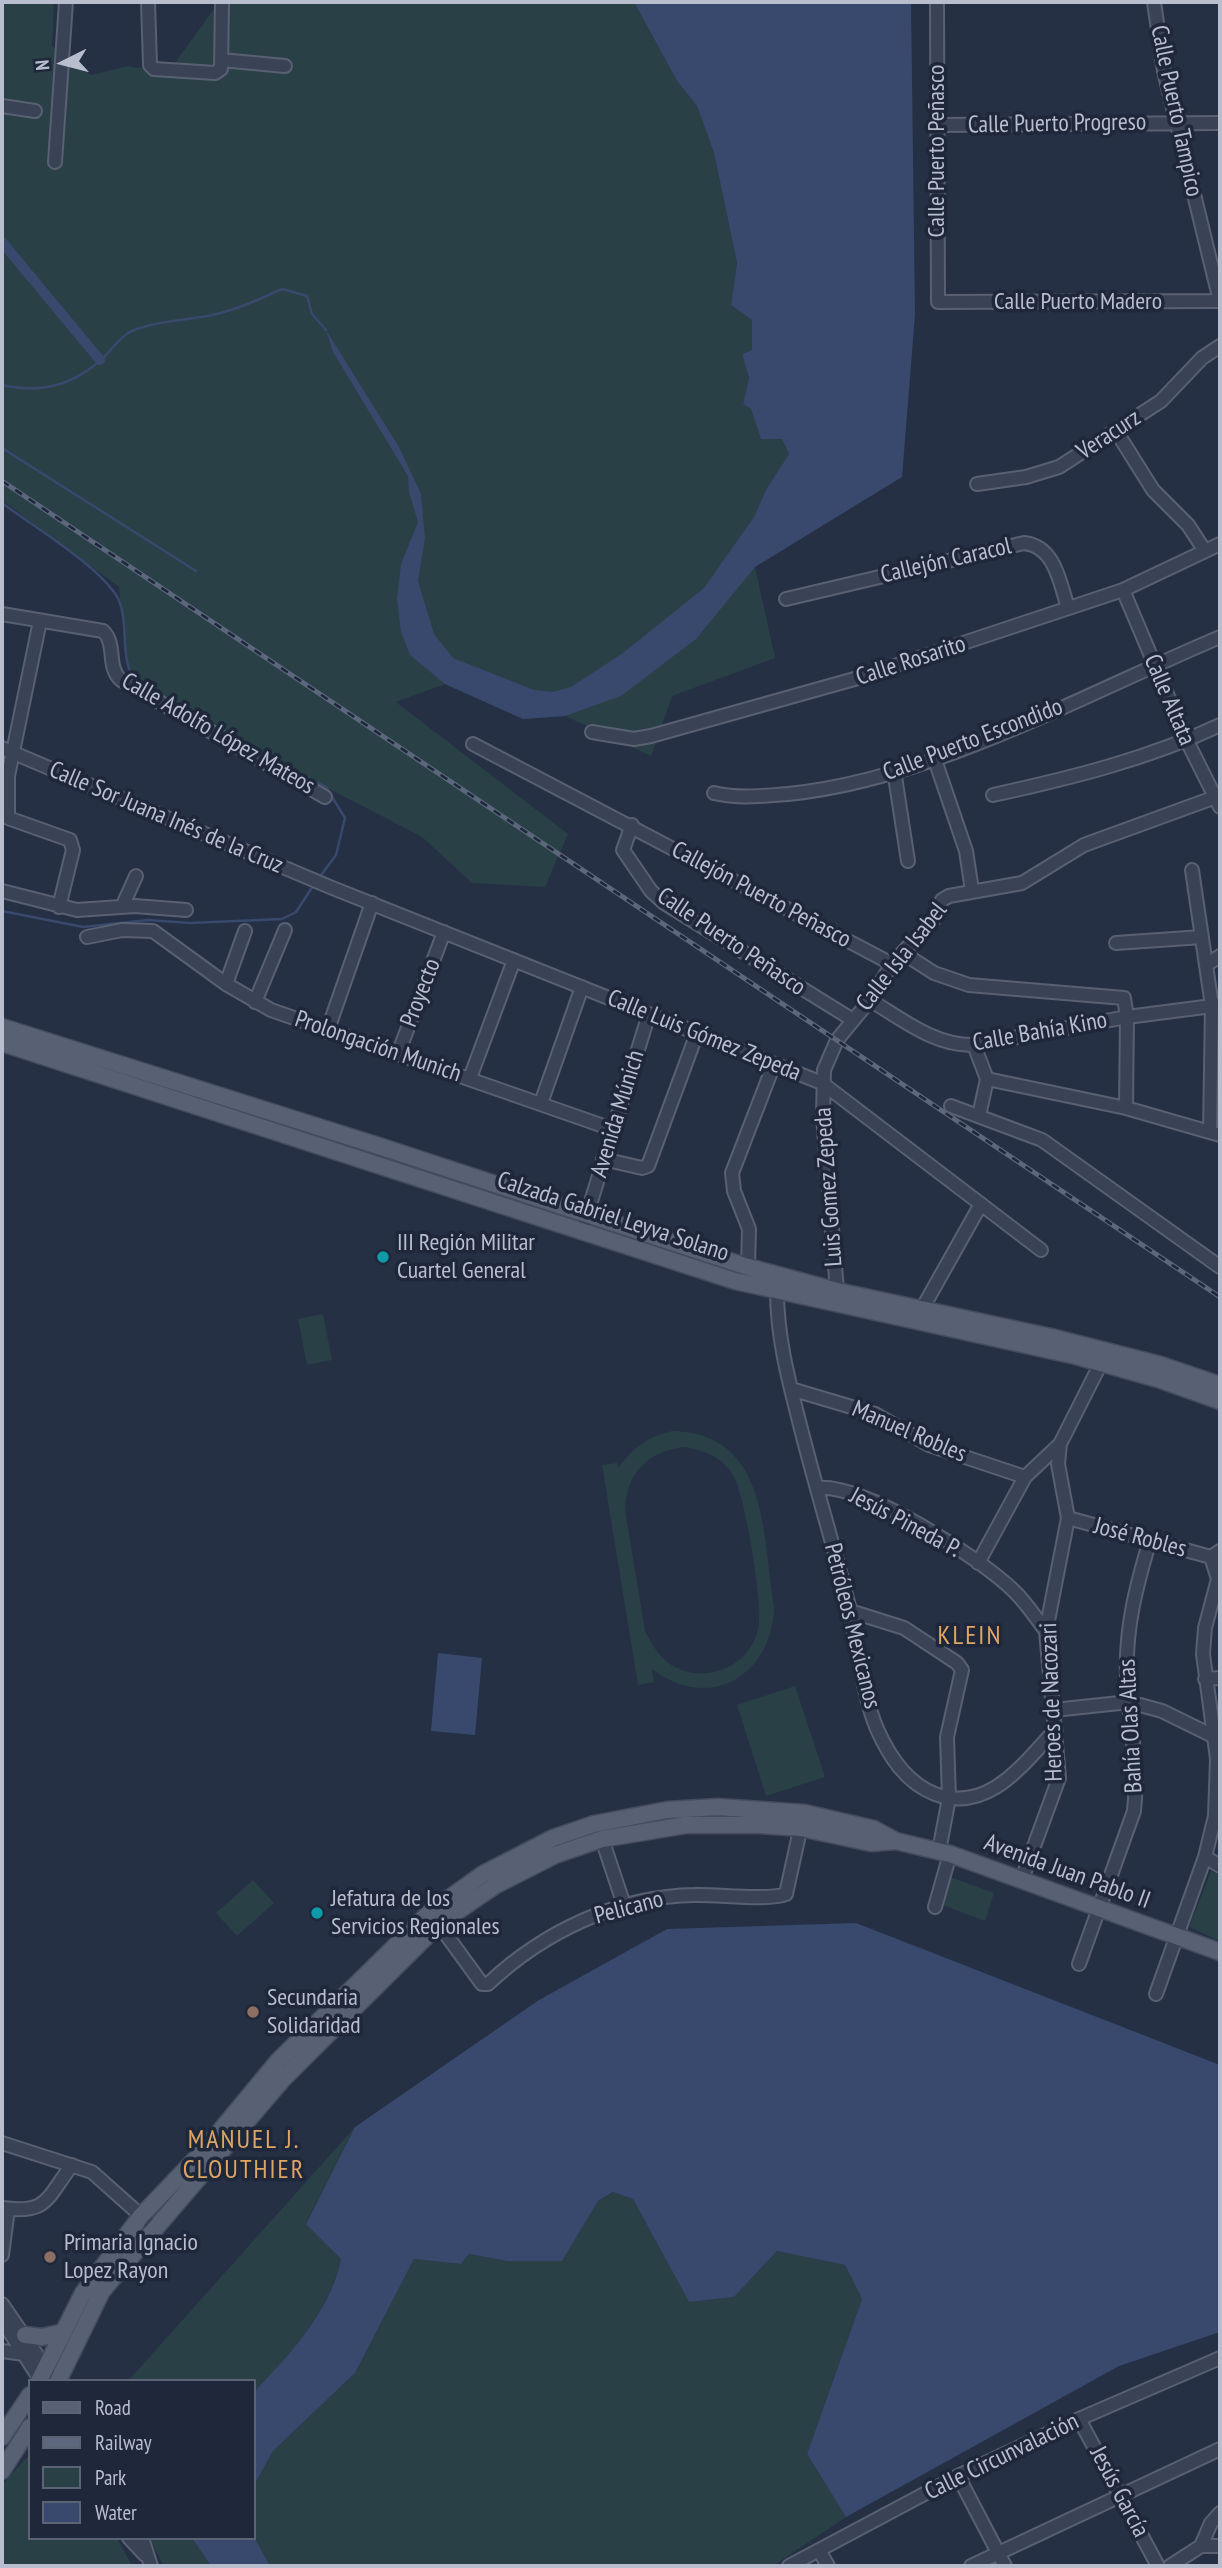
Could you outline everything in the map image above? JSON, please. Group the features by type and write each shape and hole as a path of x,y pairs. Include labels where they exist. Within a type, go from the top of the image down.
{"main road":[{"name":"Calzada Gabriel Leyva Solano","path":"2,1027 77,1059 274,1122 587,1213 748,1268 837,1292 1149,1362 1220,1385"},
{"name":"Calzada Gabriel Leyva Solano","path":"2,1043 77,1059"},
{"name":"Calzada Gabriel Leyva Solano","path":"274,1122 582,1231 777,1291 1101,1363 1220,1401"},
{"name":"Avenida Juan Pablo II","path":"46,2378 83,2293 141,2216 283,2079 434,1918 503,1862 553,1838 594,1824 667,1810 718,1807 803,1821 871,1843 895,1841 945,1852 1220,1952"},
{"name":"Avenida Juan Pablo II","path":"434,1918 527,1868 602,1839 685,1825 760,1825 803,1821"},
{"name":"Avenida Juan Pablo II","path":"46,2378 102,2291 156,2229 233,2127"},
{"path":"24,2335 42,2337 64,2332"},
{"path":"2,2437 28,2398"},
{"path":"2,2470 28,2434"}],"street":[{"path":"55,162 65,2"},
{"path":"148,2 148,60 154,69 215,73 221,64 222,2"},
{"name":"Calle Puerto Peñasco","path":"937,2 937,300"},
{"name":"Calle Puerto Tampico","path":"1154,2 1164,71 1220,301"},
{"path":"221,64 285,66"},
{"path":"2,106 35,111"},
{"name":"Calle Puerto Progreso","path":"937,125 1220,124"},
{"name":"Calle Puerto Madero","path":"937,300 939,303 1220,301"},
{"name":"Veracurz","path":"977,484 1026,477 1059,467 1161,401 1202,358 1220,346"},
{"path":"1116,431 1153,491 1188,525 1205,551"},
{"name":"Callejón Caracol","path":"786,599 1024,543 1043,549 1051,558 1068,608"},
{"name":"Calle Rosarito","path":"592,732 634,739 701,723 858,678 1123,590 1220,544"},
{"name":"Calle Altata","path":"1123,590 1187,741 1217,802"},
{"path":"2,614 40,621 5,751 8,818 70,840 73,850 59,906"},
{"name":"Calle Adolfo López Mateos","path":"40,621 103,631 108,637 113,671 121,680 325,797"},
{"name":"Calle Puerto Escondido","path":"714,793 739,799 824,790 894,770 1011,729 1220,637"},
{"path":"993,795 1088,774 1187,741 1220,725"},
{"name":"Callejón Puerto Peñasco","path":"473,744 632,825 892,964"},
{"name":"Calle Sor Juana Inés de la Cruz","path":"5,751 330,887"},
{"path":"934,757 966,851 972,890"},
{"path":"894,770 908,861"},
{"name":"Calle Isla Isabel","path":"821,1083 837,1040 870,1000 892,964 934,919 942,900 972,890 1022,883 1084,845 1217,802"},
{"name":"Calle Puerto Peñasco","path":"632,825 623,850 651,891 664,903 853,1020"},
{"path":"987,1079 1126,1108 1215,1133 1216,1006 1206,965 1192,870"},
{"path":"122,907 136,876"},
{"name":"Calle Luis Gómez Zepeda","path":"330,887 821,1083 1041,1250"},
{"path":"2,891 59,906 93,911 122,907 186,910"},
{"path":"327,1032 372,903"},
{"name":"Prolongación Munich","path":"87,937 126,930 159,934 255,1002 327,1032 470,1078 612,1129"},
{"path":"255,1002 285,930"},
{"path":"226,984 246,931"},
{"name":"Proyecto","path":"398,1054 444,932"},
{"path":"1116,943 1202,937"},
{"path":"903,953 934,973 969,985 1120,996 1126,1001 1127,1017 1126,1108"},
{"path":"1206,965 1220,956"},
{"path":"470,1078 514,960"},
{"path":"541,1103 582,987"},
{"name":"Calle Bahía Kino","path":"870,1000 926,1033 953,1045 974,1045 1127,1017 1216,1006"},
{"name":"Avenida Múnich","path":"582,1231 649,1014"},
{"path":"603,1159 642,1168 648,1166 697,1033"},
{"path":"974,1045 987,1079 979,1116"},
{"path":"748,1268 749,1229 731,1181 774,1064"},
{"name":"Luis Gomez Zepeda","path":"821,1083 837,1292"},
{"path":"951,1106 1042,1140 1220,1267"},
{"path":"922,1309 981,1204"},
{"name":"Petróleos Mexicanos","path":"777,1291 778,1328 791,1390 850,1611 876,1727 890,1755 914,1783 949,1798"},
{"name":"Heroes de Nacozari","path":"1022,1880 1056,1793 1060,1763 1046,1631 1069,1518 1058,1464 1060,1444 1101,1363"},
{"name":"Manuel Robles","path":"791,1390 876,1414 929,1445 1025,1477"},
{"path":"978,1563 1025,1477 1060,1444"},
{"name":"Jesús Pineda P.","path":"817,1488 830,1486 859,1495 916,1523 978,1563 1015,1592 1046,1631"},
{"name":"José Robles","path":"1069,1518 1150,1540 1216,1554"},
{"name":"Bahía Olas Altas","path":"1079,1964 1134,1811 1136,1767 1129,1702 1128,1629 1131,1605 1150,1540"},
{"path":"1156,1994 1205,1857 1219,1794 1217,1739 1205,1679 1205,1628 1218,1579 1216,1554"},
{"path":"850,1611 904,1628 960,1665 963,1676 947,1737 949,1798 945,1852 935,1907"},
{"path":"1205,1679 1220,1678"},
{"path":"1054,1710 1129,1702 1162,1711 1217,1739"},
{"path":"949,1798 972,1798 1000,1786 1056,1729"},
{"name":"Pelicano","path":"434,1918 485,1985 539,1942 624,1905 694,1895 782,1896 790,1890 803,1821"},
{"path":"602,1839 624,1905"},
{"path":"1205,1857 1220,1866"},
{"path":"2,2143 92,2172 156,2229"},
{"path":"2,2255 5,2209 39,2208 72,2165"},
{"path":"2,2304 24,2335 46,2378"},
{"path":"2,2320 24,2354 46,2378"},
{"path":"2,2351 24,2354"},
{"name":"Calle Circunvalación","path":"789,2566 958,2476 1079,2419 1220,2358"},
{"name":"Jesús García","path":"1079,2419 1158,2566"},
{"path":"971,2566 1220,2449"},
{"path":"958,2476 1005,2566"},
{"path":"1170,2566 1201,2546 1211,2524 1220,2513"},
{"path":"131,2540 148,2561"},
{"path":"143,2540 148,2561"},
{"path":"1201,2546 1220,2546"},
{"path":"819,2550 828,2566"}],"green space":[{"path":"2,2 54,2 52,46 91,75 129,66 136,68 175,63 219,2 634,2 677,81 697,106 714,153 737,263 731,305 752,320 752,350 742,354 749,378 743,404 751,409 761,438 782,439 789,454 767,488 755,567 775,658 672,696 651,756 565,716 523,719 445,684 396,702 568,834 545,887 472,883 422,837 162,702 132,678 125,647 119,587 2,500"},
{"path":"323,1314 332,1360 307,1365 298,1319"},
{"path":"672,1431 704,1436 727,1449 744,1468 755,1492 767,1549 774,1606 771,1631 763,1652 750,1668 734,1680 715,1687 695,1688 674,1682 652,1669 654,1682 638,1685 602,1465 617,1463 618,1468 642,1444 655,1436","holes":["684,1447 712,1455 724,1463 738,1486 752,1547 759,1610 757,1632 746,1653 726,1668 701,1673 677,1668 666,1661 645,1631 625,1510 630,1485 641,1466 659,1454"]},
{"path":"795,1686 825,1777 766,1796 737,1705"},
{"path":"1211,1871 1220,1875 1220,1941 1189,1927"},
{"path":"950,1877 994,1893 985,1921 940,1904"},
{"path":"253,1880 274,1903 237,1936 216,1913"},
{"path":"355,2127 306,2223 341,2259 328,2297 307,2331 282,2363 256,2390 256,2379 130,2379"},
{"path":"614,2192 633,2199 689,2302 734,2297 777,2251 845,2265 862,2299 807,2454 846,2517 773,2566 270,2566 256,2540 256,2481 273,2451 355,2373 414,2259 461,2264 469,2254 507,2261 562,2261 598,2201"},
{"path":"28,2456 28,2540 118,2540 132,2566 2,2566 2,2485"},
{"path":"150,2540 193,2540 211,2566 164,2566"}],"water":[{"path":"634,2 911,2 915,315 902,477 755,567 696,639 621,696 565,716 523,719 445,684 410,655 401,632 397,599 401,564 418,522 409,492 408,476 333,352 326,330 399,447 421,494 425,538 418,581 434,634 453,658 534,690 553,692 571,687 623,653 704,588 754,517 767,488 789,454 782,439 761,439 751,409 743,404 749,378 742,354 752,350 752,320 731,305 737,263 714,153 697,106 677,81"},
{"path":"438,1653 482,1658 475,1735 431,1731"},
{"path":"856,1923 1220,2065 1220,2332 1119,2366 846,2517 807,2454 862,2299 845,2265 777,2251 734,2297 689,2302 633,2199 613,2192 598,2201 562,2261 507,2261 469,2254 461,2264 414,2259 355,2373 273,2451 256,2481 256,2390 307,2331 328,2297 336,2278 341,2259 306,2224 355,2127 539,2000 667,1929"},
{"path":"193,2540 256,2540 270,2566 211,2566"}],"waterway":[{"path":"2,242 100,360"},
{"path":"2,385 17,388 57,385 94,366 132,331 222,313 282,289 307,296 312,314 326,330"},
{"path":"2,448 196,571"},
{"path":"2,503 85,563 113,590 123,612 126,654 136,682"},
{"path":"265,756 326,787 345,818 336,855 319,878"},
{"path":"2,911 83,927 148,920 190,923 282,919 296,912 315,883"}],"railway":[{"path":"2,481 1220,1297"}],"place":[{"name":"III Región Militar Cuartel General","path":"383,1257"},
{"name":"Jefatura de los Servicios Regionales","path":"317,1913"},
{"name":"Secundaria Solidaridad","path":"253,2012"},
{"name":"Primaria Ignacio Lopez Rayon","path":"50,2257"}],"district":[{"name":"KLEIN","path":"970,1637"},
{"name":"MANUEL J. CLOUTHIER","path":"244,2156"}]}
